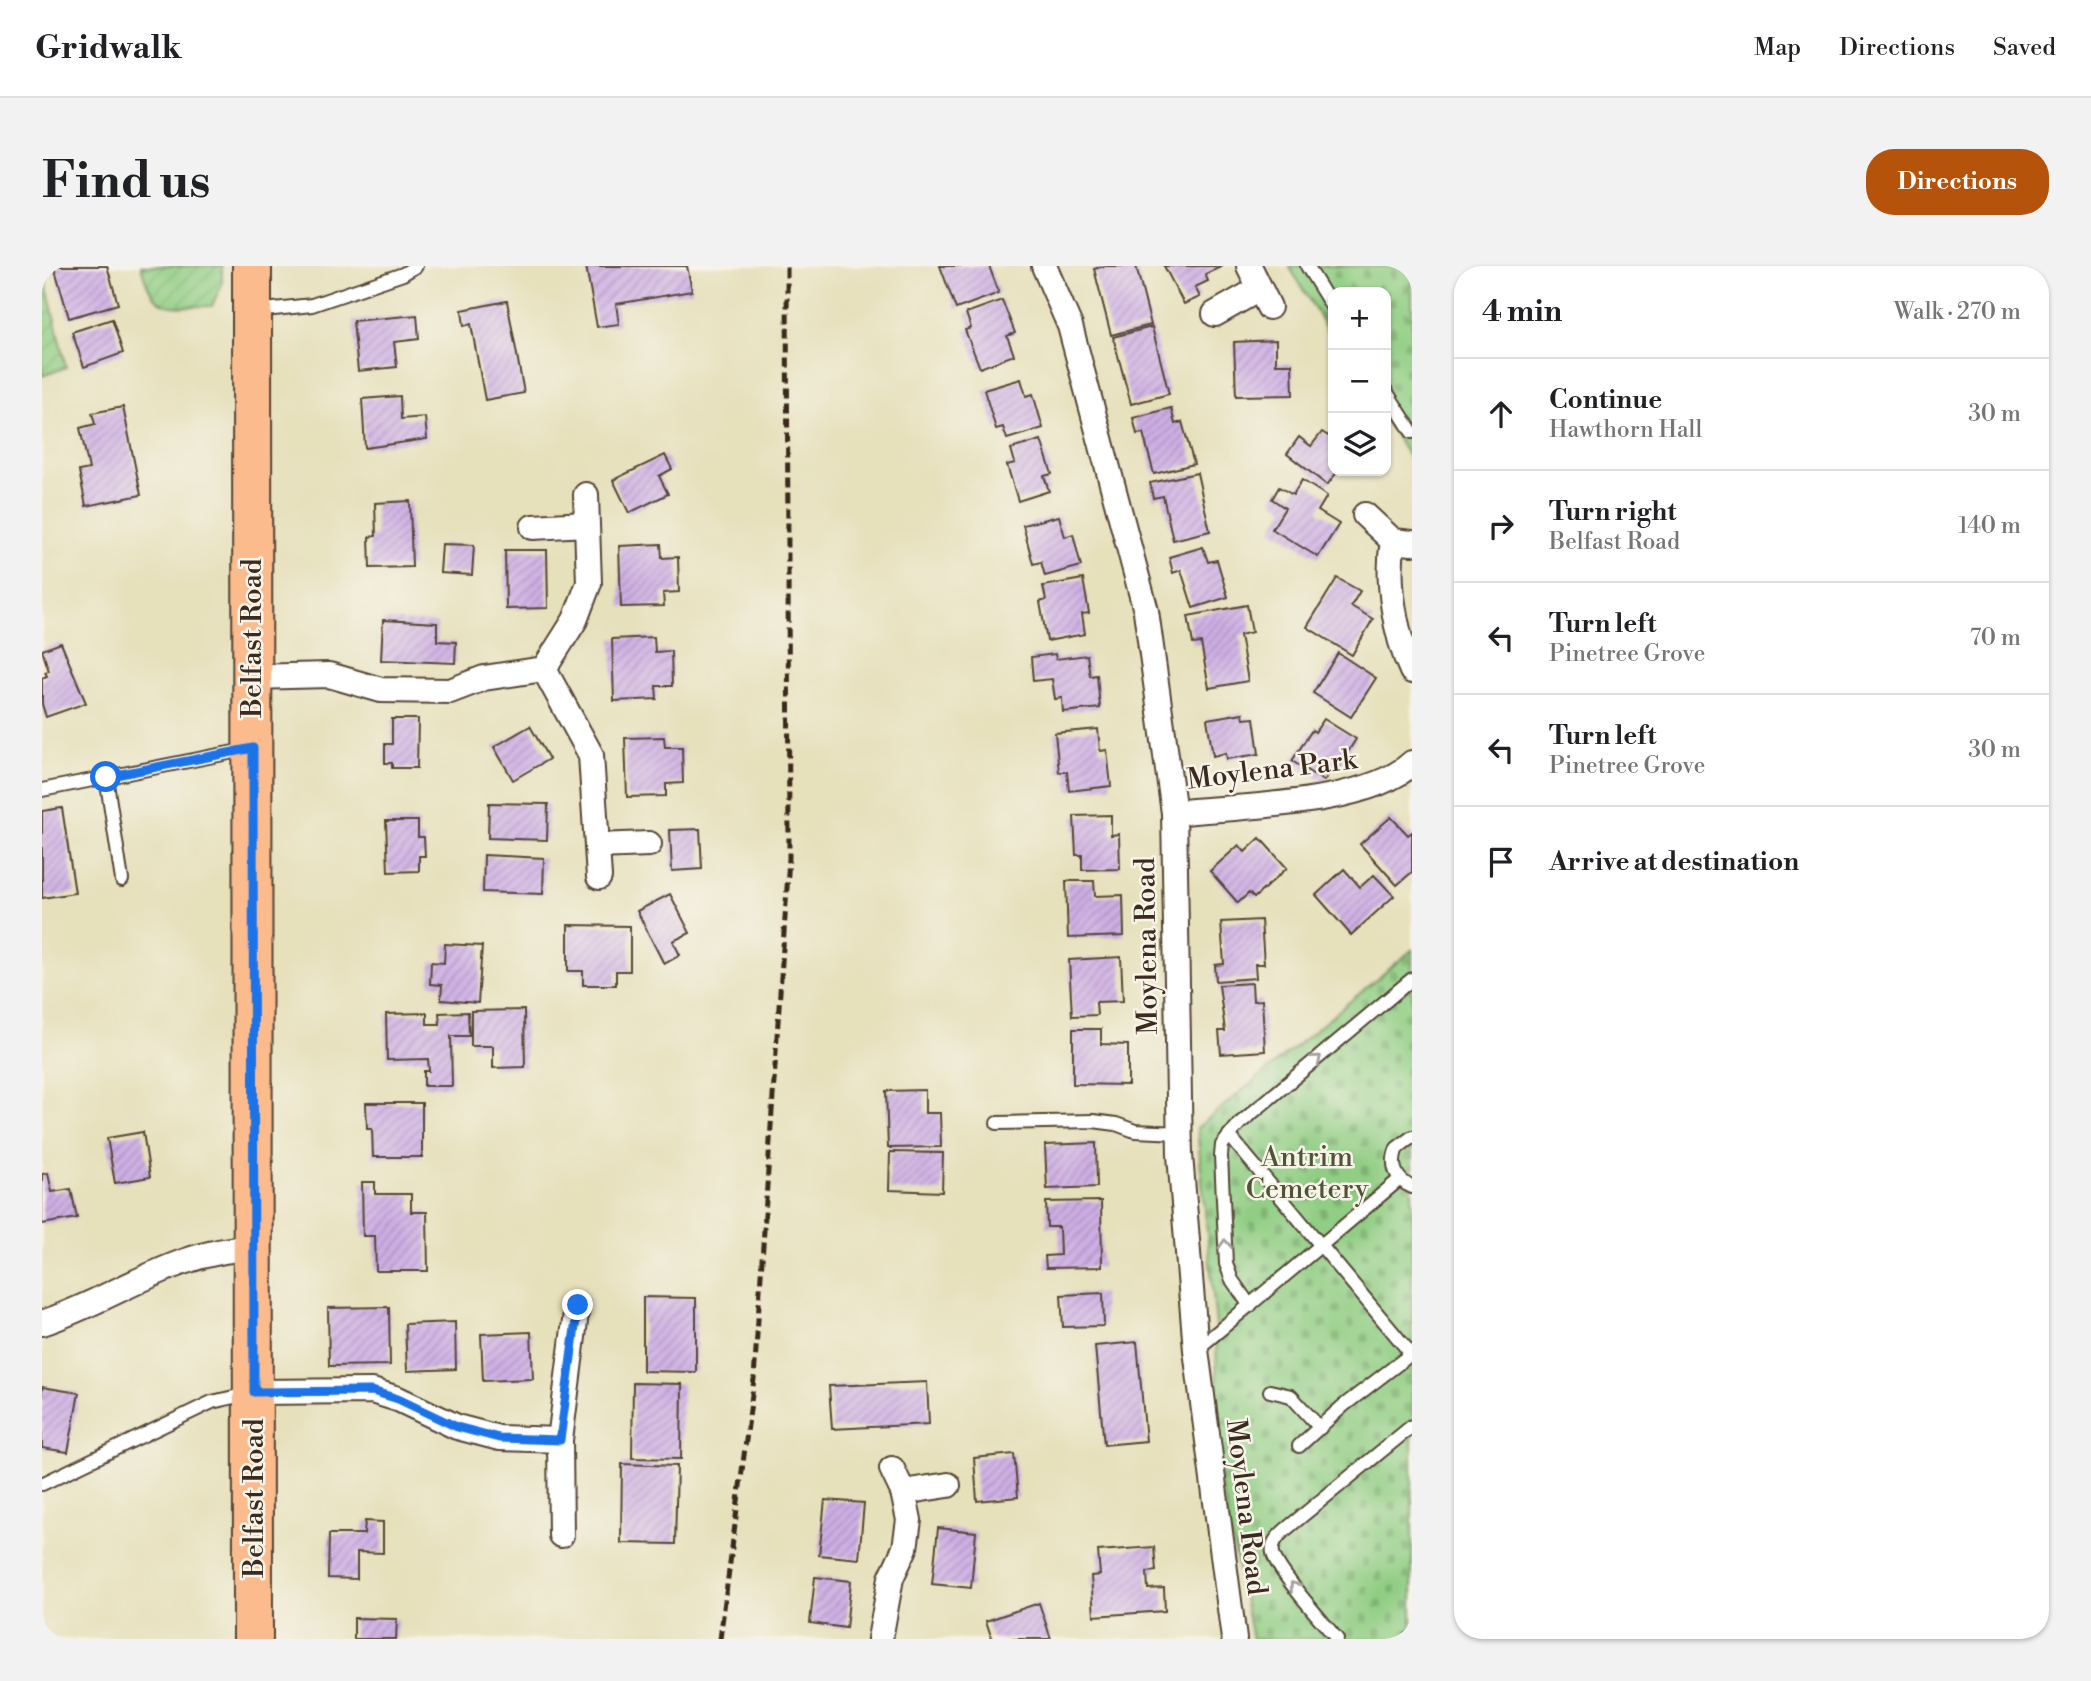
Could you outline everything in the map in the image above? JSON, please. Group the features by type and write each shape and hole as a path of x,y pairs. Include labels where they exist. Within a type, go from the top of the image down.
{"main road":[{"name":"Belfast Road","path":"252,266 253,1639"}],"street":[{"name":"Moylena Road","path":"1044,266 1070,326 1146,611 1174,813 1180,1133 1196,1350 1234,1639"},
{"path":"1214,314 1259,287"},
{"path":"251,677 329,675 381,690 450,691 484,678 544,668 575,620 589,583 586,495"},
{"path":"1365,515 1403,542 1391,563 1399,626 1412,671"},
{"path":"533,527 586,524"},
{"path":"544,668 591,755 599,877"},
{"name":"Moylena Park","path":"1174,813 1348,794 1385,782 1412,763"},
{"path":"597,846 649,844"},
{"path":"42,1323 198,1255 227,1249 254,1248"},
{"path":"561,1535 560,1440 578,1305"},
{"path":"254,1392 372,1391 398,1399 457,1427 499,1438 560,1440"},
{"path":"880,1639 891,1578 908,1534 909,1520 902,1492 892,1469"},
{"path":"902,1492 948,1485"}],"lane":[{"path":"251,311 312,305 403,274 416,266"},
{"path":"1307,266 1328,300"},
{"path":"1391,399 1412,432"},
{"path":"42,790 253,748"},
{"path":"106,777 122,880"},
{"path":"1250,1306 1232,1280 1226,1264 1221,1156 1229,1135 1412,979"},
{"path":"997,1123 1093,1121 1116,1124 1135,1131 1180,1133"},
{"path":"1229,1135 1411,1355 1299,1447"},
{"path":"1412,1137 1402,1142 1394,1155 1393,1164 1399,1179 1412,1187"},
{"path":"1196,1350 1399,1179"},
{"path":"1270,1391 1291,1396 1320,1428"},
{"path":"42,1484 212,1402 254,1392"},
{"path":"1337,1639 1281,1568 1272,1552 1273,1544 1285,1530 1412,1426"}],"green space":[{"path":"42,266 66,367 42,376"},
{"path":"141,266 222,266 222,284 212,306 184,307 165,304 151,293"},
{"path":"1289,266 1412,266 1412,462 1391,430 1391,287 1328,287 1328,332"},
{"name":"Antrim Cemetery","path":"1412,950 1412,1639 1252,1639 1218,1469 1216,1325 1197,1128"}],"building":[{"path":"54,266 107,266 118,304 69,318"},
{"path":"586,266 687,266 692,291 616,304 619,324 597,327"},
{"path":"940,266 989,266 999,293 956,309"},
{"path":"1105,266 1136,266 1151,325 1111,335 1094,269"},
{"path":"1164,266 1223,266 1205,274 1208,281 1195,287 1200,297 1184,304"},
{"path":"1002,300 1015,333 1007,336 1014,355 980,368 965,330 971,328 966,313"},
{"path":"507,301 524,393 485,400 471,324 464,326 462,310"},
{"path":"417,315 419,339 394,342 397,367 358,371 353,321"},
{"path":"112,319 123,353 84,367 72,332"},
{"path":"1152,327 1169,394 1131,404 1113,337"},
{"path":"1276,340 1276,364 1292,364 1293,395 1236,396 1234,342"},
{"path":"1021,379 1026,396 1033,394 1043,428 1007,439 1003,427 996,429 984,390"},
{"path":"400,396 401,419 425,417 427,439 365,448 362,399"},
{"path":"123,407 141,495 86,506 79,471 89,469 80,428 95,424 92,413"},
{"path":"1171,408 1175,424 1182,422 1194,464 1154,474 1143,433 1137,434 1133,418"},
{"path":"1322,432 1328,436 1328,476 1334,476 1327,485 1287,454 1299,437 1311,446"},
{"path":"1041,440 1052,474 1044,476 1049,491 1018,501 1007,465 1015,463 1011,449"},
{"path":"665,455 672,469 659,476 668,494 629,513 613,480"},
{"path":"1197,473 1210,531 1173,540 1163,496 1153,498 1150,483"},
{"path":"1302,480 1327,496 1318,511 1339,524 1318,557 1272,529 1285,508 1272,499 1279,487 1293,495"},
{"path":"410,501 412,567 370,568 369,537 376,536 375,503"},
{"path":"1059,516 1065,537 1073,534 1081,566 1045,576 1041,562 1033,564 1023,525"},
{"path":"442,544 474,545 472,575 440,573"},
{"path":"661,544 662,558 678,557 679,592 663,593 664,606 621,607 619,546"},
{"path":"1203,547 1208,562 1217,560 1228,597 1193,608 1181,570 1173,573 1169,557"},
{"path":"505,550 547,550 548,608 506,609"},
{"path":"1337,578 1360,591 1351,606 1373,619 1352,655 1307,627"},
{"path":"1083,579 1089,613 1082,614 1085,634 1047,641 1040,602 1046,600 1043,586"},
{"path":"1247,605 1252,632 1240,635 1248,681 1209,688 1201,643 1193,644 1188,616"},
{"path":"383,620 437,623 437,641 456,642 455,663 381,660"},
{"path":"654,637 655,652 671,651 672,686 656,686 657,699 614,701 612,639"},
{"path":"61,643 86,703 46,717 42,704 42,678 47,676 45,672 49,671 42,650"},
{"path":"1338,653 1376,678 1351,717 1313,693"},
{"path":"1055,654 1056,659 1087,655 1090,676 1097,675 1100,708 1063,712 1062,698 1055,699 1052,679 1033,681 1031,657"},
{"path":"1243,713 1244,719 1254,718 1259,754 1227,759 1226,753 1213,756 1207,719"},
{"path":"392,719 418,719 417,768 392,768 392,763 385,763 385,744 392,744"},
{"path":"1324,719 1356,739 1339,766 1335,764 1324,781 1292,761 1312,730 1315,732"},
{"path":"530,726 549,759 513,780 494,747"},
{"path":"1098,729 1100,751 1107,750 1111,786 1069,791 1067,772 1059,772 1055,733"},
{"path":"664,737 665,747 682,747 683,783 666,784 666,796 627,797 625,738"},
{"path":"489,803 548,804 547,840 488,838"},
{"path":"62,808 75,893 42,898 42,811"},
{"path":"1111,815 1111,835 1119,834 1120,869 1082,870 1082,855 1076,855 1074,816"},
{"path":"1391,817 1408,835 1412,832 1412,872 1397,885 1360,844"},
{"path":"386,821 418,821 418,837 424,837 425,856 419,856 419,871 388,872"},
{"path":"700,829 702,869 672,871 670,830"},
{"path":"1260,838 1287,868 1254,898 1249,893 1238,903 1210,871 1239,845 1245,852"},
{"path":"484,855 544,858 543,894 483,892"},
{"path":"1344,869 1360,887 1374,875 1394,896 1351,935 1316,895"},
{"path":"1066,881 1094,881 1095,896 1123,895 1124,936 1068,938"},
{"path":"670,894 690,933 673,941 680,955 664,964 637,911"},
{"path":"1261,920 1264,964 1255,964 1256,978 1216,981 1215,965 1224,964 1221,922"},
{"path":"568,925 630,926 630,971 616,971 616,985 583,985 583,971 568,971"},
{"path":"445,944 482,946 478,1003 441,1000 442,985 430,984 431,962 444,963"},
{"path":"1121,957 1123,1001 1096,1002 1097,1015 1072,1016 1069,960"},
{"path":"1252,983 1253,1001 1262,1000 1265,1051 1221,1054 1219,1031 1225,1031 1219,985"},
{"path":"524,1010 525,1067 493,1068 493,1046 471,1046 471,1011"},
{"path":"468,1012 469,1036 451,1036 452,1086 424,1086 424,1071 429,1071 428,1059 387,1060 386,1014 427,1013 427,1024 440,1024 439,1013"},
{"path":"1073,1029 1101,1029 1101,1044 1128,1045 1128,1085 1073,1084"},
{"path":"925,1090 925,1113 940,1113 941,1147 888,1148 886,1091"},
{"path":"366,1103 422,1103 422,1157 373,1157 372,1129 367,1129"},
{"path":"143,1132 150,1177 115,1183 107,1138"},
{"path":"1096,1143 1097,1187 1047,1189 1045,1145"},
{"path":"890,1152 943,1153 942,1192 889,1190"},
{"path":"48,1173 52,1192 71,1189 77,1218 42,1224 42,1174"},
{"path":"362,1182 375,1182 375,1194 411,1194 411,1212 427,1212 428,1271 376,1271 375,1236 363,1236"},
{"path":"1101,1201 1102,1267 1046,1268 1045,1256 1060,1255 1059,1227 1047,1227 1046,1202"},
{"path":"1103,1293 1104,1326 1063,1327 1061,1295"},
{"path":"643,1297 696,1298 696,1372 643,1371"},
{"path":"389,1307 390,1365 329,1366 328,1308"},
{"path":"455,1322 456,1369 407,1371 405,1324"},
{"path":"531,1332 533,1379 483,1381 481,1334"},
{"path":"1137,1342 1146,1441 1104,1445 1095,1346"},
{"path":"927,1382 929,1424 832,1429 829,1386"},
{"path":"633,1383 682,1384 681,1459 632,1458"},
{"path":"42,1387 79,1393 68,1452 42,1448"},
{"path":"1014,1454 1018,1497 977,1501 974,1458"},
{"path":"622,1464 677,1466 675,1544 621,1543"},
{"path":"825,1500 864,1503 859,1559 819,1555"},
{"path":"365,1521 383,1522 383,1553 357,1552 357,1579 328,1578 329,1534 364,1534"},
{"path":"938,1528 976,1532 971,1588 932,1584"},
{"path":"1154,1547 1156,1571 1147,1572 1148,1589 1164,1588 1165,1611 1094,1616 1091,1576 1100,1575 1098,1551"},
{"path":"815,1577 851,1581 846,1628 810,1623"},
{"path":"1039,1603 1051,1639 992,1639 986,1621"},
{"path":"354,1618 397,1619 396,1639 354,1639"}],"railway":[{"path":"720,1639 754,1379 789,858 787,266"}],"route":[{"path":"106,777 253,748 254,1392 372,1391 398,1399 457,1427 499,1438 560,1440 578,1305"}]}
